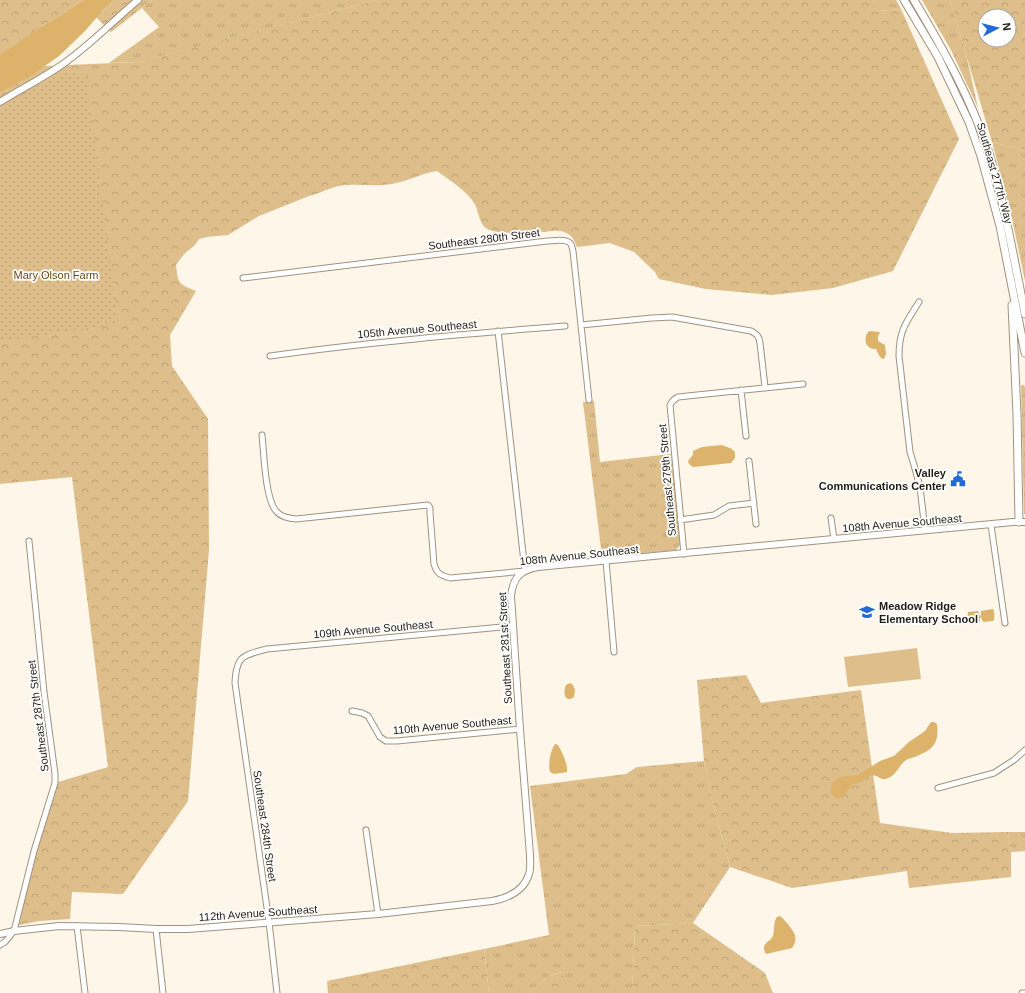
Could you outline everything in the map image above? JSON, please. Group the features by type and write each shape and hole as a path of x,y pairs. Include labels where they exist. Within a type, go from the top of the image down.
{"main road":[{"name":"Southeast 277th Way","path":"904,0 938,57 969,122 993,197 1009,273"},
{"name":"Southeast 277th Way","path":"914,0 947,57 960,83 977,120 989,153 1008,224 1022,297"},
{"path":"1009,273 1025,353"},
{"path":"1009,273 1012,304 1022,522"},
{"path":"1022,297 1025,308"},
{"path":"1022,297 1025,314"}],"street":[{"path":"0,102 64,63 87,45 138,0"},
{"name":"Southeast 280th Street","path":"243,278 547,241 568,241 571,244 572,250 589,400"},
{"path":"919,302 905,324 901,334 899,356 910,452 920,486 924,530"},
{"path":"581,325 672,317 751,331 756,333 759,337 765,387"},
{"name":"105th Avenue Southeast","path":"270,356 326,348 565,326"},
{"path":"498,331 525,571"},
{"path":"746,436 741,390 803,384"},
{"name":"Southeast 279th Street","path":"684,554 670,405 674,398 678,397 741,390"},
{"name":"108th Avenue Southeast","path":"262,434 268,494 276,512 285,518 296,519 428,505 430,508 434,564 440,575 450,578 525,571 532,568 1022,522"},
{"path":"749,461 756,524"},
{"path":"680,520 714,515 726,507 754,503"},
{"path":"832,518 834,539"},
{"path":"991,524 1005,623"},
{"name":"Southeast 287th Street","path":"14,931 34,851 55,783 44,692 29,541"},
{"path":"606,561 614,652"},
{"name":"Southeast 281st Street","path":"515,893 525,883 529,874 530,866 511,596 514,581 525,571"},
{"name":"109th Avenue Southeast","path":"238,662 252,653 267,649 513,626"},
{"name":"Southeast 284th Street","path":"238,662 235,672 235,684 269,922 277,993"},
{"name":"110th Avenue Southeast","path":"352,711 368,716 380,737 386,741 520,729"},
{"path":"938,788 994,773 1014,760 1025,750"},
{"path":"366,830 378,914"},
{"name":"112th Avenue Southeast","path":"0,934 59,926 156,929 188,928 378,914 492,901 506,898 515,893"},
{"path":"77,926 85,993"},
{"path":"156,929 163,993"},
{"path":"0,945 5,942 14,931"}],"green space":[{"path":"0,0 84,0 39,28 0,56"},
{"path":"114,0 152,0 111,32 96,17"},
{"path":"152,0 377,0 138,62 109,63 159,27 142,8"},
{"path":"377,0 873,0 880,11 901,9 959,139 893,271 833,288 772,295 706,289 659,279 655,272 634,252 610,243 577,247 571,236 562,231 510,233 496,232 486,228 483,225 476,207 467,194 437,171 392,184 345,185 335,187 259,216 228,235 199,239 195,245 184,254 176,265 177,276 180,282 186,287 196,291 170,335 172,366 208,419 209,550 188,801 123,894 72,892 70,919 39,921 15,926 55,783 108,767 72,477 0,484 0,93 45,66 137,62"},
{"path":"873,0 896,0 901,9 879,11"},
{"path":"922,0 950,0 966,54 978,108 951,50"},
{"path":"950,0 1025,0 1025,151 992,142"},
{"name":"Mary Olson Farm","path":"60,74 86,74 118,324 0,341 0,109"},
{"path":"992,142 1025,151 1025,281 1013,223"},
{"path":"1022,385 1025,387 1025,514 1021,386"},
{"path":"594,401 600,462 671,454 681,543 676,550 602,557 583,402"},
{"path":"917,648 921,679 848,687 844,657"},
{"path":"746,675 761,703 861,690 880,823 952,833 1008,832 1011,852 1011,877 909,888 907,871 792,888 730,867 713,804 704,761 697,680"},
{"path":"704,761 713,804 730,867 693,923 635,926 632,993 562,993 562,972 550,975 529,993 489,993 484,949 549,935 530,786 626,774 637,767"},
{"path":"1008,832 1025,832 1025,851 1011,852"},
{"path":"693,923 765,973 773,993 632,993 635,926"},
{"path":"484,949 489,993 328,993 327,981"},
{"path":"563,972 562,993 529,993 550,975"}],"shaded area":[{"path":"84,0 114,0 59,56 32,75 0,93 0,55 39,28"},
{"path":"870,331 880,333 878,336 878,341 885,345 886,354 884,359 880,357 876,349 867,346 866,344 866,336"},
{"path":"722,445 732,449 735,452 735,458 731,463 693,467 689,464 688,461 693,455 693,451 702,447"},
{"path":"993,609 993,621 983,622 981,617 980,621 976,624 968,623 968,612 978,611 980,616 981,611"},
{"path":"570,683 573,685 575,690 574,697 568,699 565,696 565,690 566,685"},
{"path":"931,722 937,724 937,736 936,741 928,751 906,760 889,778 883,779 872,775 864,781 852,785 840,798 831,794 832,783 837,779 840,777 858,775 880,761 894,756 909,742 925,731"},
{"path":"555,744 558,745 563,755 567,765 567,772 554,774 550,772 550,758"},
{"path":"780,916 794,933 795,943 792,948 766,954 764,946 773,936 775,921 777,917"}],"place":[{"name":"Valley Communications Center","path":"958,479"},
{"name":"Meadow Ridge Elementary School","path":"867,612"}]}
